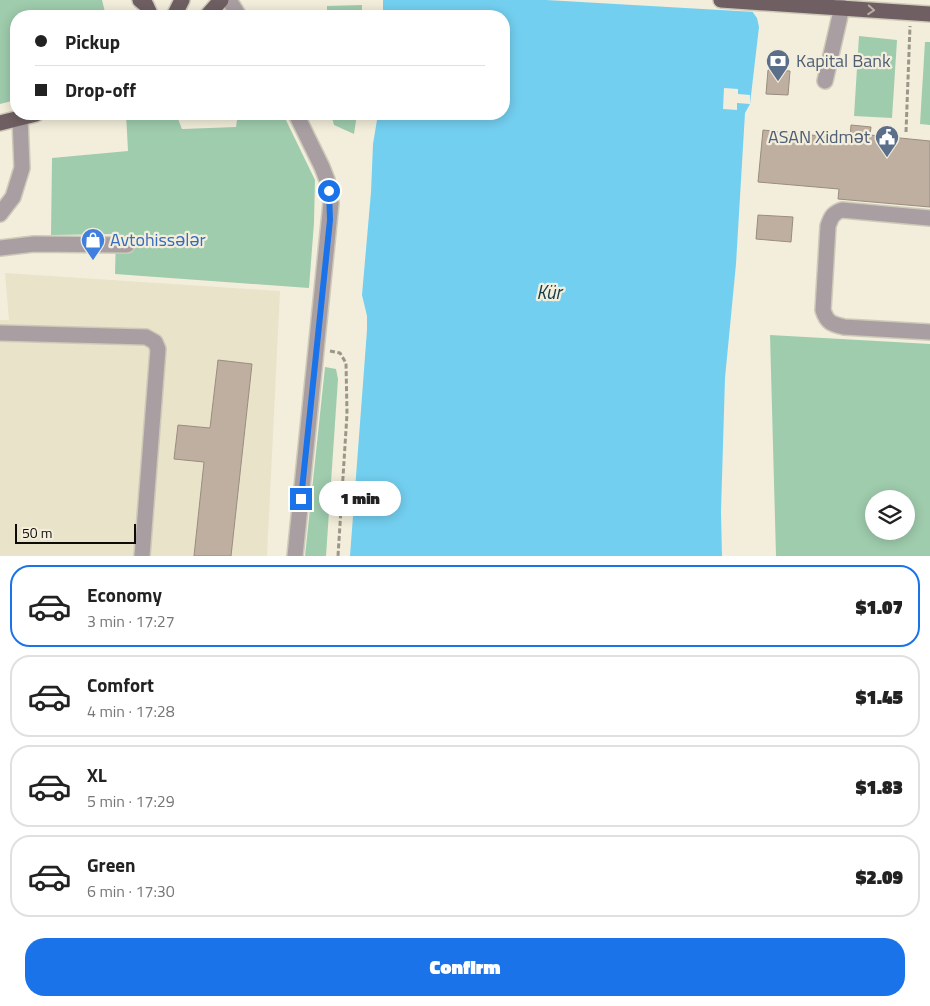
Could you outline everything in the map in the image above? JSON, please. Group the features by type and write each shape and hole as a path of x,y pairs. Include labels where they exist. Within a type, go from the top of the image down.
{"main road":[{"path":"140,0 148,10"},
{"path":"212,10 221,0"},
{"path":"721,0 930,14"}],"street":[{"path":"825,82 842,8"},
{"path":"0,214 12,197 22,168 20,120"},
{"path":"295,556 330,203 327,180 299,120"},
{"path":"930,218 842,210 834,213 828,226 823,310 825,318 832,324 844,327 930,332"},
{"path":"0,248 34,244 127,245"},
{"path":"0,334 146,337 155,342 158,349 142,556"}],"path":[{"path":"906,132 911,13"},
{"path":"317,348 340,353 346,363 347,414 338,556"}],"shaded area":[{"path":"5,273 280,291 267,556 0,556 0,320 9,320"}],"green space":[{"path":"0,0 102,0 104,10 10,10 10,102 0,104"},
{"path":"362,5 362,10 327,10 327,6"},
{"path":"859,36 897,40 892,118 854,116"},
{"path":"925,42 930,42 930,125 920,124"},
{"path":"126,120 178,120 182,129 236,127 237,120 286,120 315,180 309,288 115,274 116,234 51,235 52,158 128,151"},
{"path":"333,120 356,120 354,134 334,125"},
{"path":"770,335 930,344 930,556 776,556"},
{"path":"325,367 336,369 338,379 326,556 305,556"}],"water":[{"name":"Kür","path":"383,0 744,0 757,18 759,27 750,104 745,113 736,264 725,378 721,512 722,556 350,556 367,330 367,316 362,295 373,144 377,120 510,120 510,10 383,10"}],"pier":[{"path":"546,0 747,0 755,12"},
{"path":"724,88 738,89 738,94 750,95 750,104 737,103 737,110 723,109"}],"building":[{"path":"768,70 790,71 788,95 766,94"},
{"path":"851,125 871,127 870,135 930,141 930,207 838,199 839,189 758,182 763,130 850,139"},
{"path":"758,215 793,217 791,242 756,239"},
{"path":"218,360 252,364 231,556 194,556 204,462 174,459 178,425 210,428"}],"place":[{"name":"Kapital Bank","path":"778,82"},
{"name":"ASAN Xidmət","path":"887,158"},
{"name":"Avtohissələr","path":"93,261"}],"route":[{"path":"301,499 330,220 329,191"}]}
